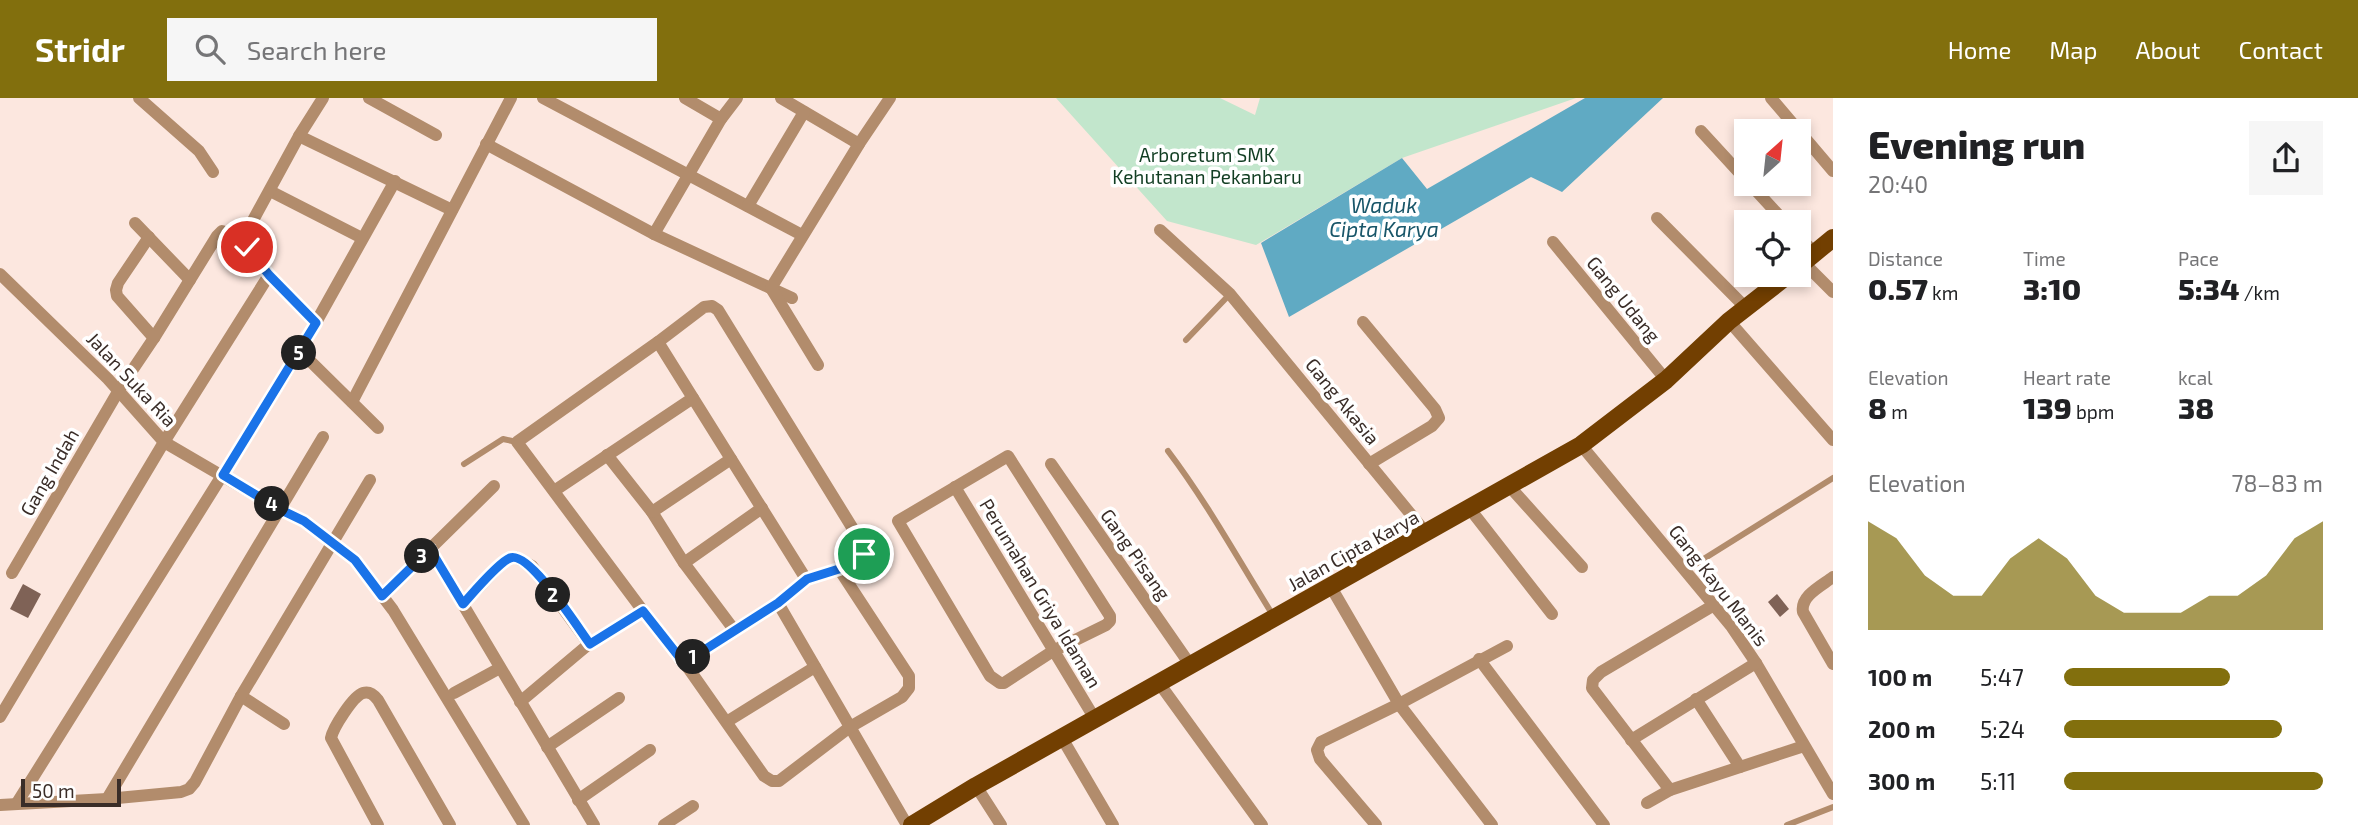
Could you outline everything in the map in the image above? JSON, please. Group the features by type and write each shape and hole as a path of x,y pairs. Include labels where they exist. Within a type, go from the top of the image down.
{"main road":[{"path":"1811,257 1833,238"},
{"name":"Jalan Cipta Karya","path":"912,825 975,786 1581,445 1666,380 1729,321 1773,287"}],"street":[{"path":"139,98 199,151 213,172"},
{"path":"316,323 269,275 241,239 323,98"},
{"path":"369,98 436,135"},
{"path":"352,402 510,98"},
{"path":"543,98 802,235"},
{"path":"685,98 721,119"},
{"path":"654,234 721,119 737,98"},
{"path":"781,98 859,144"},
{"path":"771,288 859,144 891,98"},
{"path":"1771,98 1833,171"},
{"path":"748,206 804,112"},
{"path":"1701,131 1734,167"},
{"path":"299,136 452,210"},
{"path":"486,144 654,234 792,298"},
{"path":"17,803 300,351 395,181"},
{"path":"270,191 362,238"},
{"path":"1761,196 1775,210"},
{"path":"1657,218 1746,308"},
{"path":"135,223 190,280"},
{"name":"Gang Akasia","path":"1160,230 1230,293 1427,534"},
{"name":"Gang Indah","path":"12,573 119,390 220,233 226,231 241,239"},
{"path":"149,237 116,290 117,296 154,338"},
{"name":"Gang Udang","path":"1552,242 1666,380"},
{"path":"1811,267 1833,292"},
{"name":"Jalan Suka Ria","path":"0,274 119,390 163,442 304,521 355,560 381,595"},
{"path":"0,717 163,442 269,275"},
{"path":"771,288 818,365"},
{"path":"684,663 778,603 807,579 839,569 864,554 866,550 718,310 712,306 704,307 517,442 643,611 728,721 764,776 772,781 779,780 850,727 902,698 909,688 909,676 839,569"},
{"path":"1729,321 1833,439"},
{"path":"1363,322 1435,409 1439,418 1432,426 1369,464"},
{"path":"658,342 807,579"},
{"path":"300,351 378,428"},
{"path":"554,491 692,398"},
{"path":"107,799 323,437"},
{"name":"Gang Kayu Manis","path":"1581,445 1686,570 1756,663 1833,794"},
{"path":"607,455 652,512 684,563 735,631"},
{"path":"1008,456 1110,616 1106,625 1053,651 1004,683 995,681 898,521 1008,456"},
{"path":"652,512 731,459"},
{"name":"Gang Pisang","path":"1051,464 1191,666"},
{"path":"0,805 107,799 189,789 241,696 370,480"},
{"path":"494,486 381,595 524,825"},
{"name":"Perumahan Griya Idaman","path":"955,487 1095,719"},
{"path":"1510,487 1581,567"},
{"path":"684,563 762,508"},
{"path":"1470,509 1552,614"},
{"path":"430,549 594,825"},
{"path":"463,604 501,564 515,557 532,566 590,644"},
{"path":"1833,577 1805,599 1802,605 1803,612 1833,664"},
{"path":"1331,587 1399,704 1492,825"},
{"path":"778,603 907,825"},
{"path":"1670,790 1592,688 1593,680 1601,672 1714,605"},
{"path":"520,702 590,644 643,611"},
{"path":"1376,825 1320,759 1317,750 1321,742 1507,646"},
{"path":"1479,659 1604,825"},
{"path":"1631,740 1756,663"},
{"path":"728,721 815,667"},
{"path":"454,693 500,668"},
{"path":"1159,684 1262,825"},
{"path":"0,692 15,691"},
{"path":"378,825 331,738 334,727 363,693 369,693 378,700 450,825"},
{"path":"241,696 284,724"},
{"path":"547,747 619,698"},
{"path":"1696,699 1740,767"},
{"path":"1062,738 1113,825"},
{"path":"1647,803 1670,790 1804,746"},
{"path":"578,800 650,750"},
{"path":"975,786 1001,825"},
{"path":"664,825 693,806"}],"lane":[{"path":"1186,340 1230,293"},
{"path":"464,464 503,439 517,442"},
{"path":"1168,451 1204,500 1275,618"},
{"path":"1686,570 1833,478"},
{"path":"1787,825 1833,807"}],"green space":[{"name":"Arboretum SMK Kehutanan Pekanbaru","path":"1056,98 1220,98 1255,115 1260,98 1576,98 1402,158 1256,245 1167,221"}],"water":[{"name":"Waduk Cipta Karya","path":"1585,98 1663,98 1562,192 1531,177 1289,317 1261,243 1402,158 1427,189"}],"building":[{"path":"23,584 41,594 28,618 10,609"},
{"path":"1777,594 1789,609 1780,617 1768,602"}],"route":[{"path":"247,247 269,275 316,323 223,475 304,521 355,560 382,596 430,549 463,604 501,564 515,557 532,566 590,644 643,611 684,663 778,603 807,579 839,569 864,554"}]}
